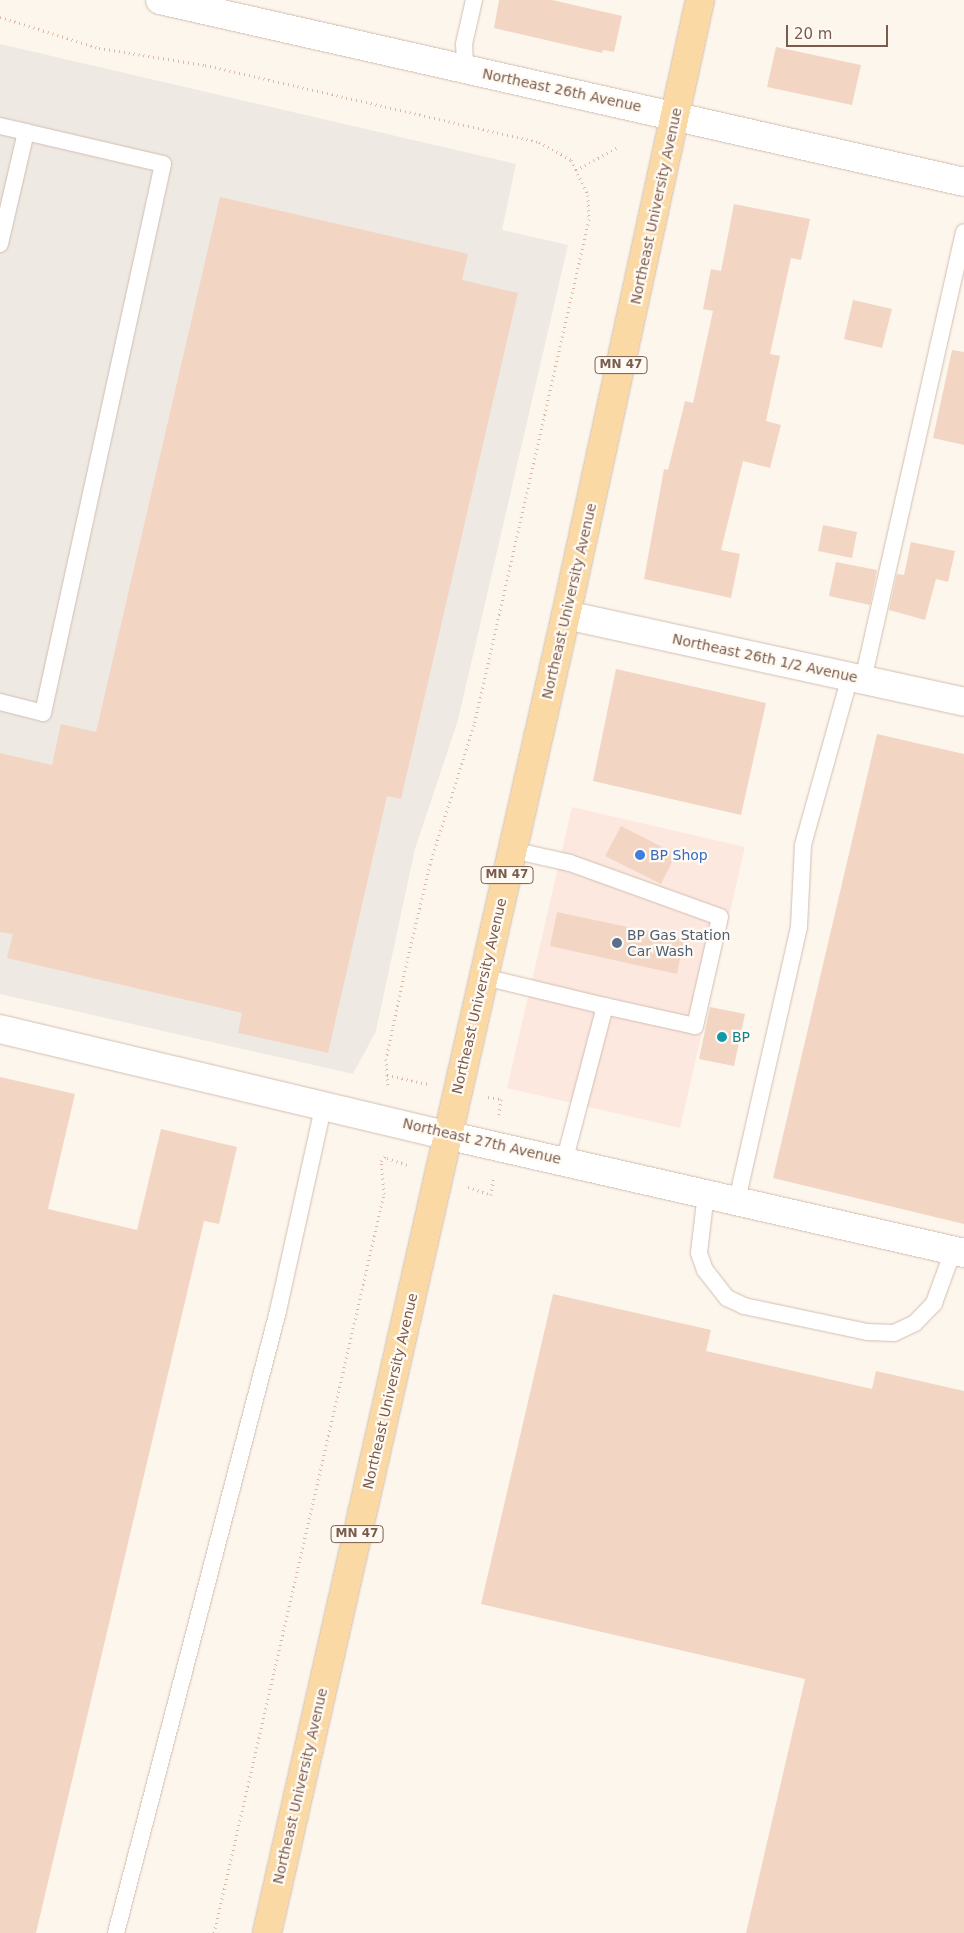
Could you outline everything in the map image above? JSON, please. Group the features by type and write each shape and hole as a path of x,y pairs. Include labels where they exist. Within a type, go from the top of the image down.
{"main road":[{"name":"Northeast University Avenue","path":"267,1933 446,1135 566,615 700,0"}],"street":[{"name":"Northeast 26th Avenue","path":"160,0 675,114 964,182"},
{"name":"Northeast 26th 1/2 Avenue","path":"566,615 964,702"},
{"name":"Northeast 27th Avenue","path":"0,1029 324,1104 446,1135 565,1159 958,1252"}],"lane":[{"path":"465,69 464,44 474,0"},
{"path":"0,126 163,164 43,713 0,702"},
{"path":"0,244 26,132"},
{"path":"737,1200 799,926 803,845 856,678 964,232"},
{"path":"484,977 695,1026 720,917 570,863 512,850"},
{"path":"565,1159 605,1006"},
{"path":"116,1933 278,1311 324,1104"},
{"path":"706,1193 698,1254 705,1270 727,1298 744,1306 867,1332 894,1333 915,1323 934,1303 958,1252"}],"path":[{"path":"0,17 99,48 205,65 539,142 556,149 576,170 588,195 589,220 474,726 430,864 386,1059 386,1075"},
{"path":"576,170 618,147"},
{"path":"214,1933 384,1194 381,1161 387,1158"}],"shaded area":[{"path":"0,44 516,164 502,230 568,245 458,720 415,849 376,1031 353,1074 0,994"},
{"path":"572,807 745,847 680,1128 507,1088"}],"building":[{"path":"499,0 552,0 622,16 614,52 603,50 602,53 494,28"},
{"path":"776,47 861,65 852,105 767,87"},
{"path":"220,197 468,254 462,280 518,293 401,799 387,796 328,1053 238,1033 242,1013 7,958 13,934 0,932 0,753 52,765 61,724 96,732"},
{"path":"734,204 810,219 801,260 791,258 770,354 780,356 766,421 781,425 770,468 743,461 721,550 740,554 731,598 644,579 664,469 668,470 685,401 693,403 713,311 703,309 711,269 721,271"},
{"path":"853,300 892,309 882,348 844,339"},
{"path":"952,350 964,352 964,445 933,438"},
{"path":"823,525 857,532 852,558 818,551"},
{"path":"911,542 955,551 948,582 936,579 925,620 889,610 897,574 904,575"},
{"path":"836,562 877,570 870,605 829,596"},
{"path":"616,669 766,703 741,815 593,781"},
{"path":"877,734 964,754 964,1224 773,1178"},
{"name":"BP Shop","path":"621,826 676,854 661,884 605,856"},
{"name":"BP Gas Station Car Wash","path":"557,912 684,939 677,974 550,946"},
{"name":"BP","path":"710,1007 745,1014 734,1066 699,1059"},
{"path":"0,1077 75,1094 48,1209 137,1230 161,1129 237,1147 219,1224 204,1221 36,1933 0,1933"},
{"path":"553,1294 711,1330 706,1351 872,1389 876,1371 964,1391 964,1933 746,1933 805,1679 481,1604"}],"place":[{"name":"BP Shop","path":"640,855"},
{"name":"BP Gas Station Car Wash","path":"617,943"},
{"name":"BP","path":"722,1037"}]}
